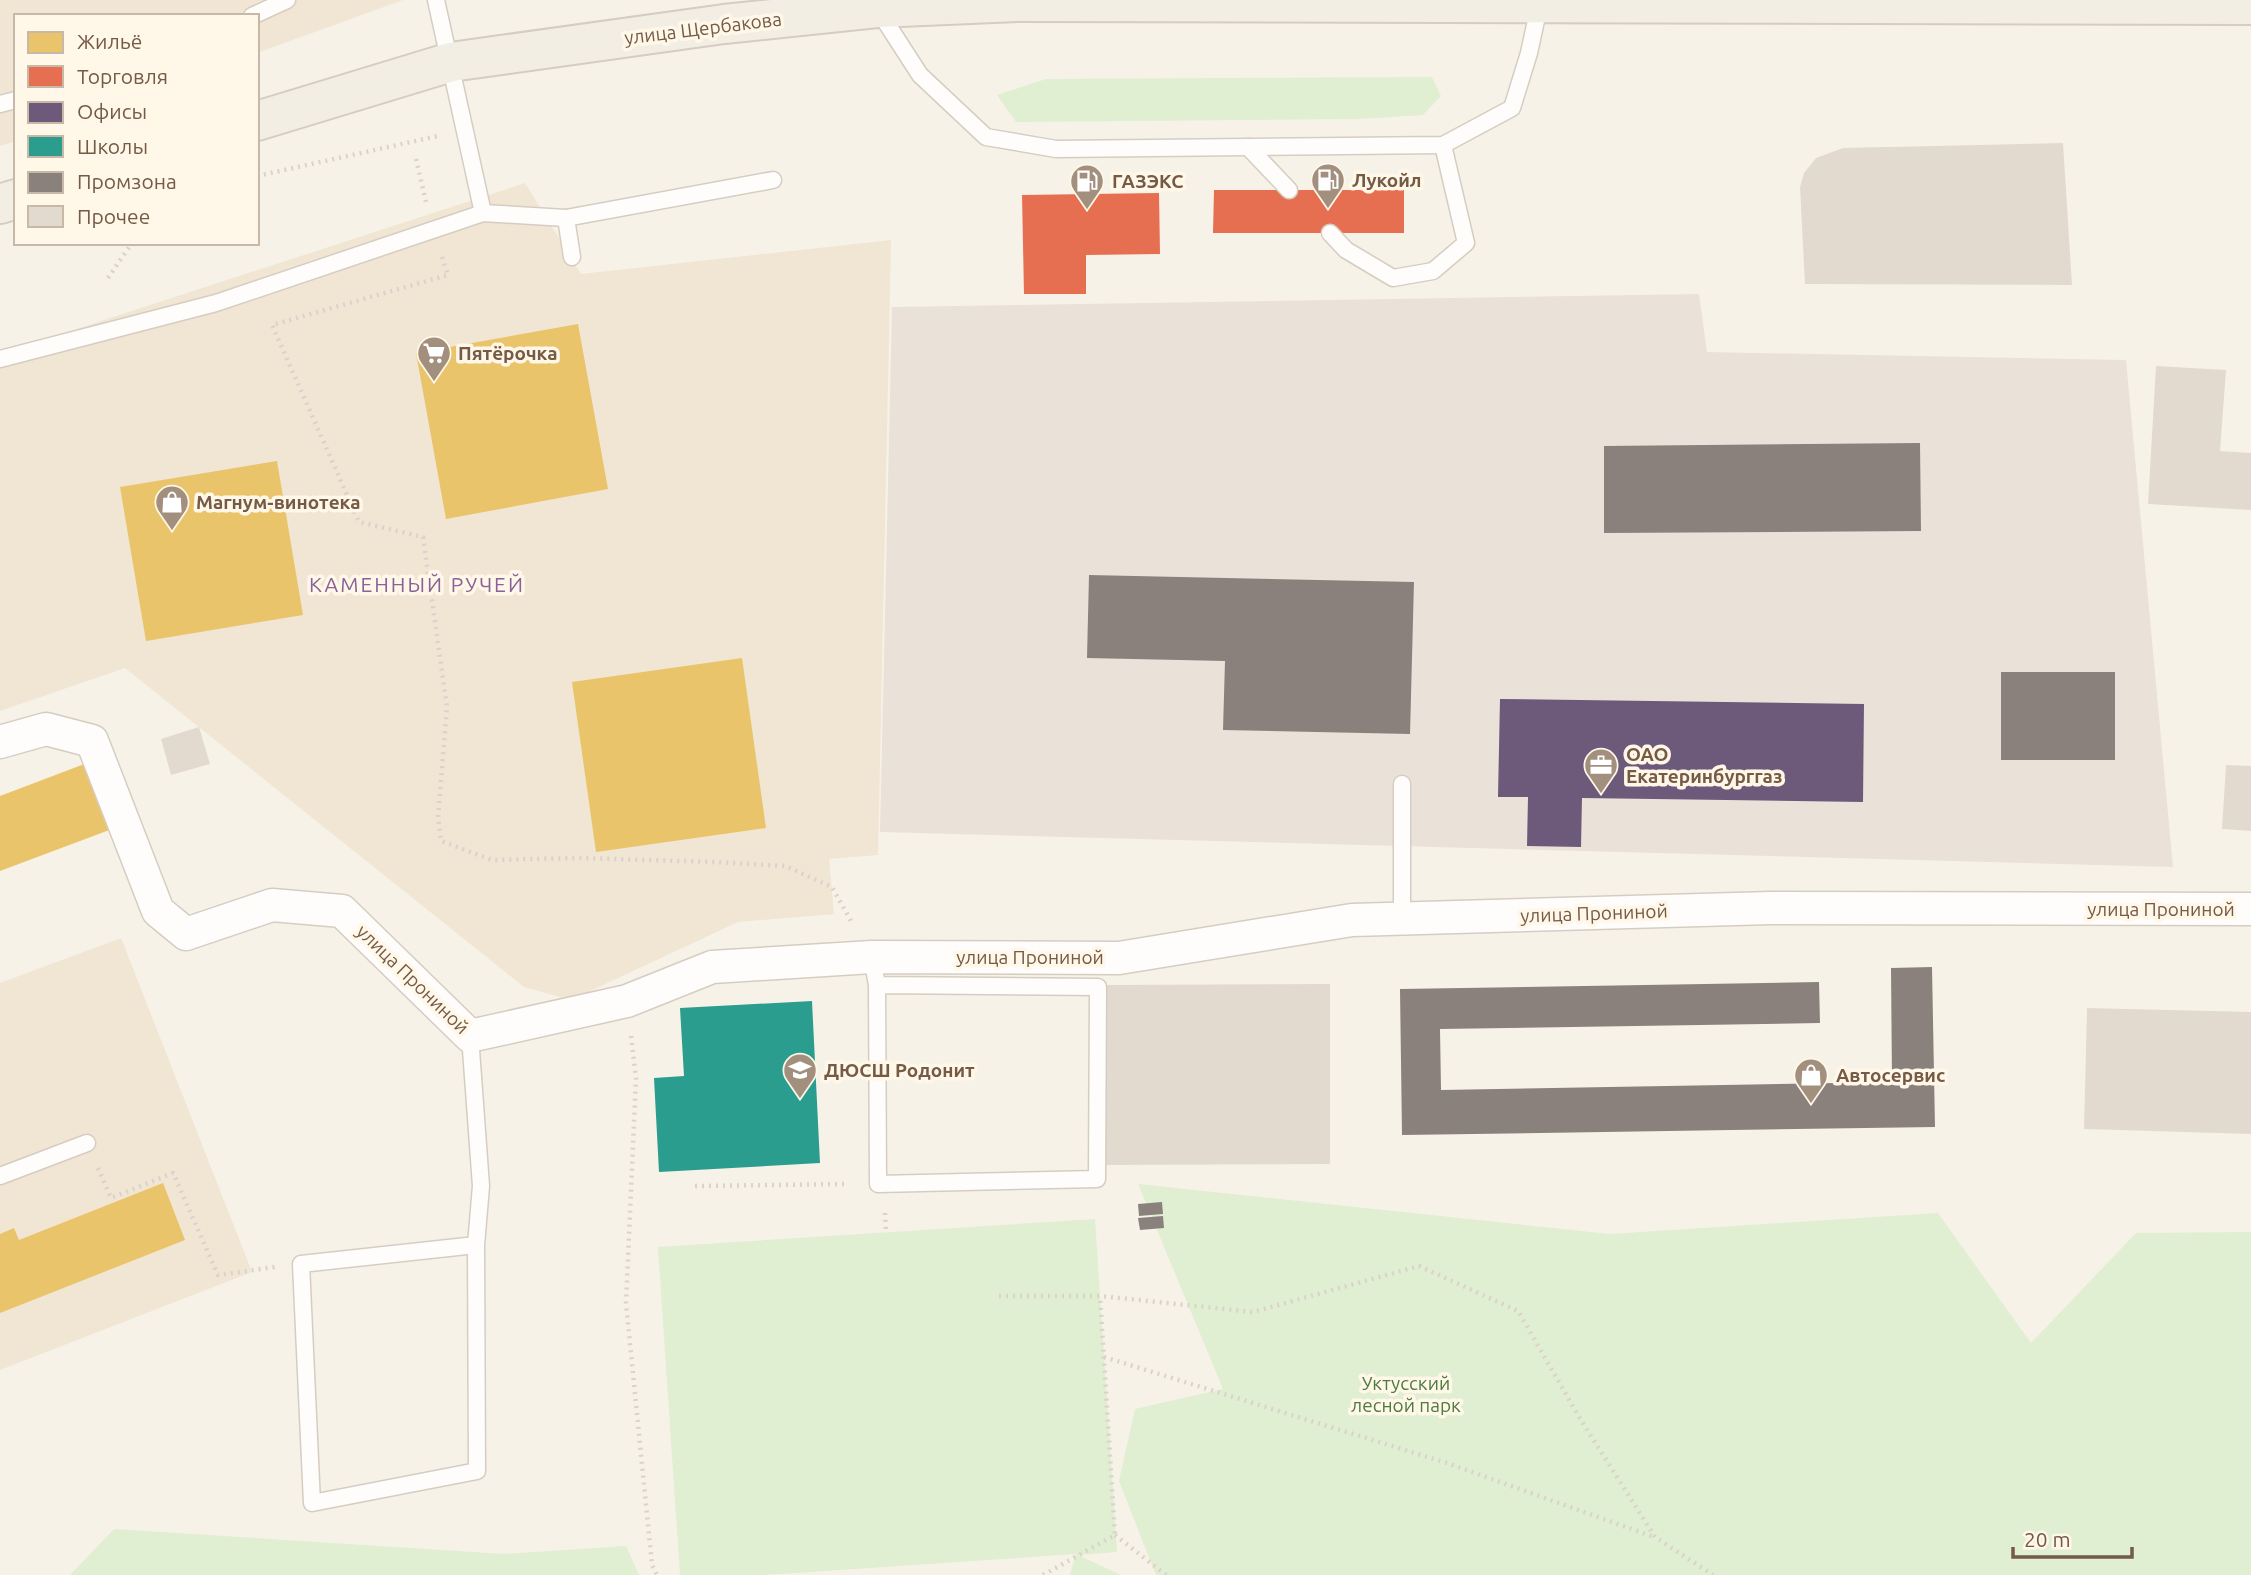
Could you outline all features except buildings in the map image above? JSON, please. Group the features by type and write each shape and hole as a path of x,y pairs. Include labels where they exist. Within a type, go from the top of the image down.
{"main road":[{"name":"улица Щербакова","path":"259,120 451,62 724,24 877,8 1018,2 2251,5"}],"street":[{"name":"улица Прониной","path":"0,742 46,729 92,741 158,911 186,933 272,905 342,911 470,1036 627,1001 712,967 874,971 1119,958 1352,920 1771,908 2251,909"}],"lane":[{"path":"256,14 287,0"},
{"path":"436,0 483,213"},
{"path":"877,8 920,75 986,136 1056,149 1443,145 1512,108 1530,53 1540,2"},
{"path":"1330,233 1346,250 1393,278 1433,271 1466,243 1443,145"},
{"path":"1248,147 1289,190"},
{"path":"0,359 216,303 483,213 566,218 772,180"},
{"path":"566,218 572,257"},
{"path":"1402,785 1402,919"},
{"path":"874,971 1098,986 1097,1179 878,1184 874,971"},
{"path":"470,1036 481,1186 476,1245 477,1471 312,1503 301,1264 476,1245"},
{"path":"0,1176 87,1143"}],"path":[{"path":"259,176 465,129"},
{"path":"416,159 433,229 448,275 272,325 359,522 423,537 447,707 438,817 442,841 492,860 580,858 785,866 832,887 874,971"},
{"path":"108,278 131,245"},
{"path":"627,1001 636,1078 626,1303 652,1565 657,1575"},
{"path":"87,1143 111,1198 173,1173 218,1275 301,1264"},
{"path":"695,1186 878,1184"},
{"path":"999,1296 1100,1296 1253,1312 1419,1266 1518,1311 1579,1417 1655,1537"},
{"path":"1100,1296 1115,1535 1166,1575"},
{"path":"1104,1357 1447,1463 1655,1537 1713,1575"},
{"path":"1044,1575 1115,1535"}],"shaded area":[{"path":"0,0 403,0 259,52 259,14 14,14 14,142 0,146"},
{"path":"525,183 581,274 891,240 878,855 829,859 834,914 738,922 571,1000 524,987 125,668 0,711 0,354"},
{"path":"1699,294 1707,352 2126,360 2173,867 880,832 892,307"},
{"path":"121,938 252,1272 0,1370 0,983"}],"green space":[{"path":"1432,77 1441,96 1423,115 1359,119 1016,122 997,95 1046,79"},
{"name":"Уктусский лесной парк","path":"1138,1184 1610,1234 1938,1213 2031,1343 2136,1233 2251,1232 2251,1575 1156,1575 1119,1481 1135,1409 1223,1389"},
{"path":"1095,1219 1117,1552 1078,1555 1121,1575 1070,1575 1076,1554 765,1575 680,1575 658,1247"},
{"path":"114,1529 504,1554 626,1546 639,1575 70,1575"}],"place":[{"name":"Лукойл","path":"1328,210"},
{"name":"ГАЗЭКС","path":"1087,211"},
{"name":"Пятёрочка","path":"434,383"},
{"name":"Магнум-винотека","path":"172,532"},
{"name":"ОАО Екатеринбурггаз","path":"1601,795"},
{"name":"ДЮСШ Родонит","path":"800,1100"},
{"name":"Автосервис","path":"1811,1105"}],"district":[{"name":"КАМЕННЫЙ РУЧЕЙ","path":"417,585"}]}
